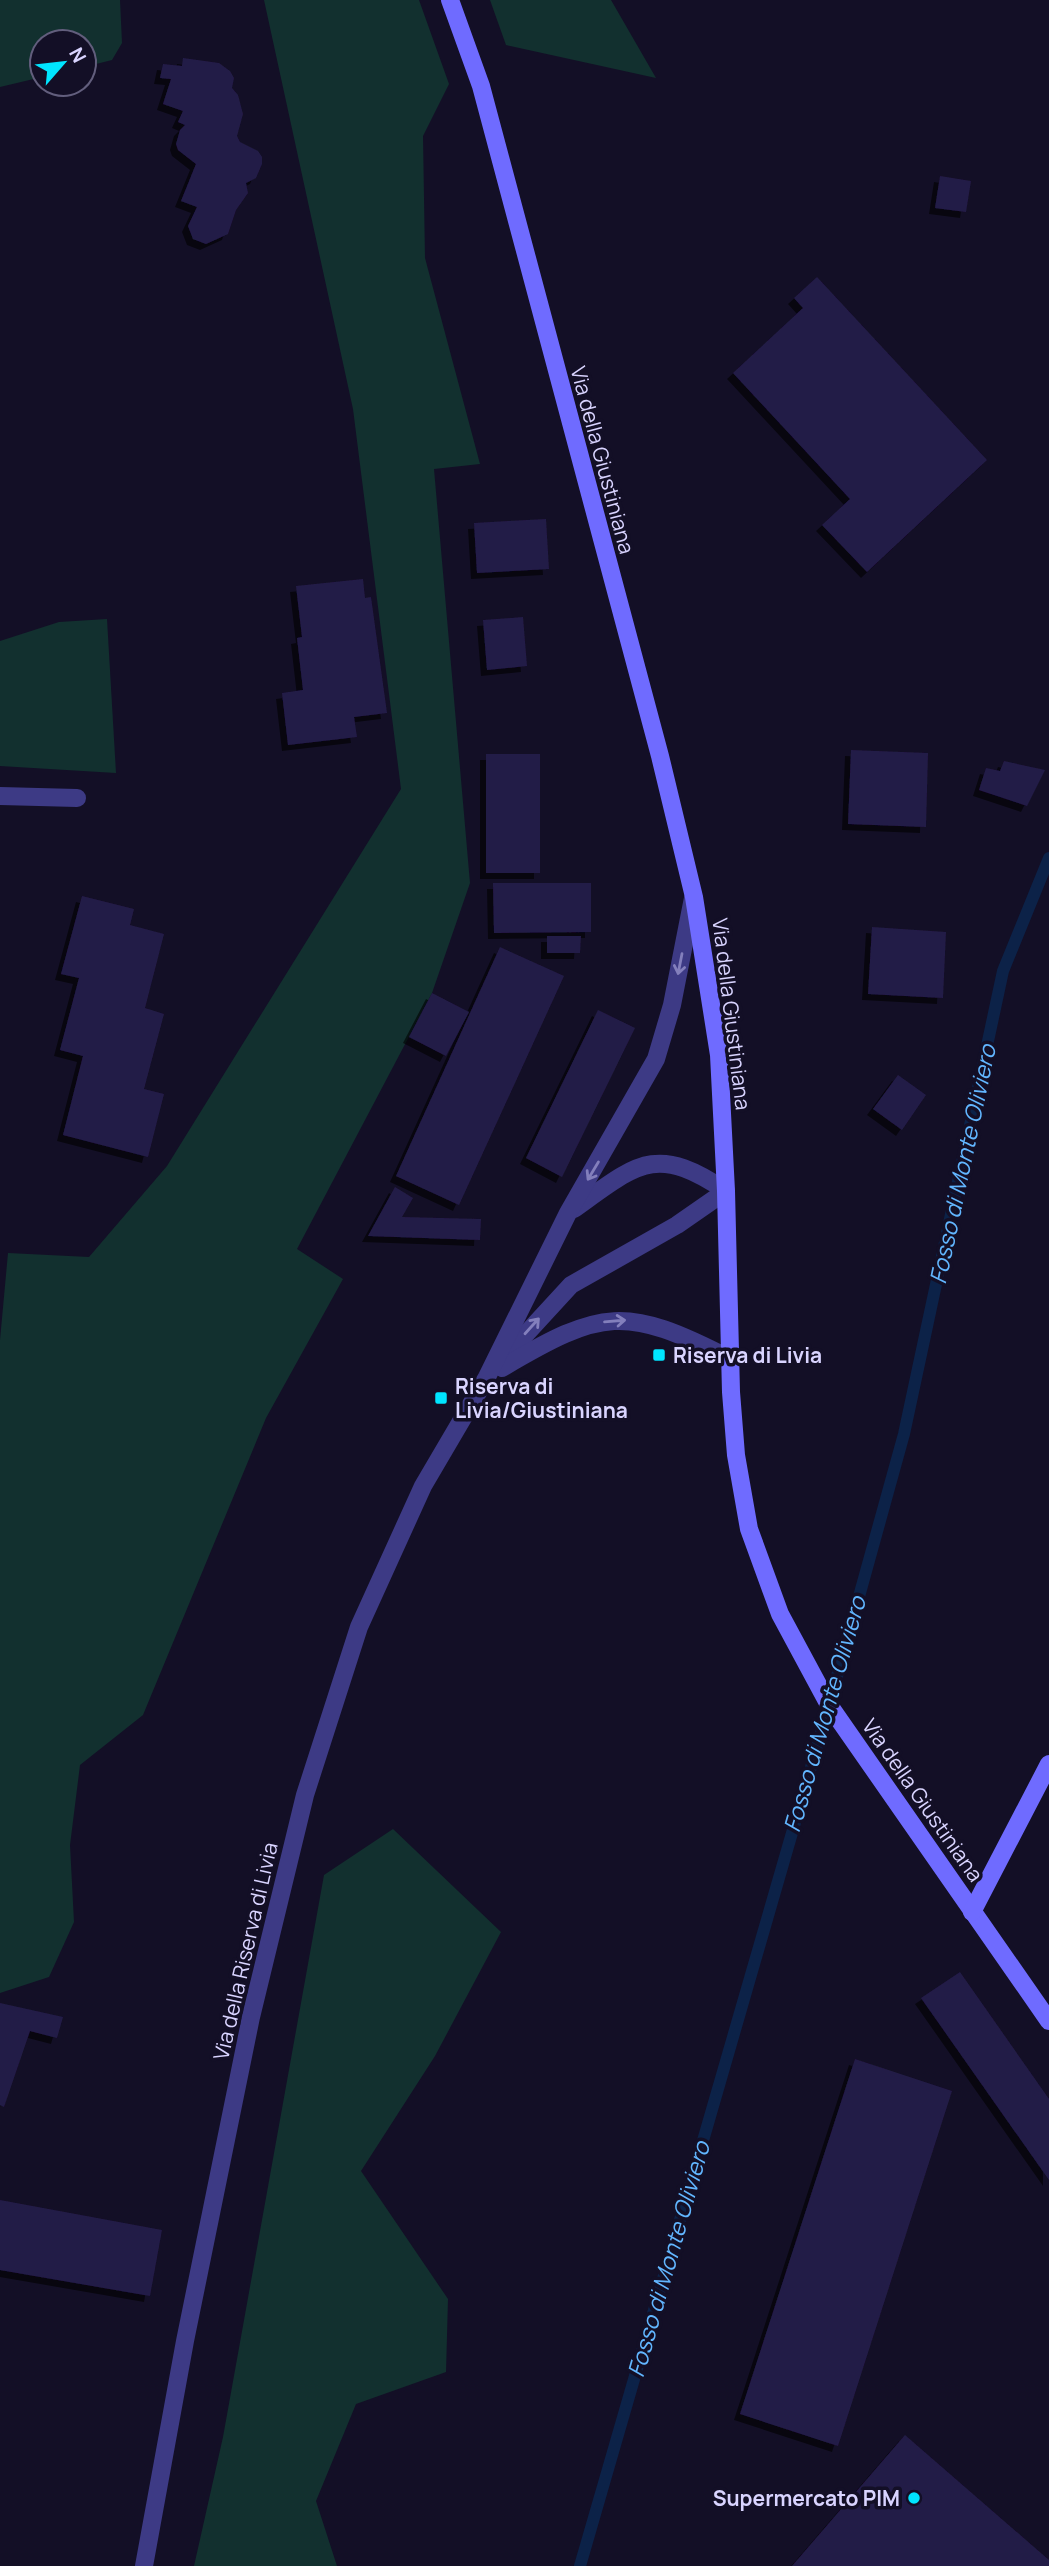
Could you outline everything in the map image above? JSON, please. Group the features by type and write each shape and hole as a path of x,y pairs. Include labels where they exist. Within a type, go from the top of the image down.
{"street":[{"name":"Via della Giustiniana","path":"450,0 481,86 660,756 694,897 719,1055 736,1455 749,1529 780,1614 810,1673 870,1765 1049,2021"},
{"path":"0,796 77,798"},
{"name":"Via della Riserva di Livia","path":"145,2566 185,2341 251,2017 305,1795 359,1627 424,1486 487,1377 568,1213 656,1059 672,1005 694,897"},
{"name":"Via della Riserva di Livia","path":"487,1377 570,1285 677,1225 726,1191 681,1166 648,1163 624,1173 568,1213"},
{"name":"Via della Riserva di Livia","path":"487,1377 550,1340 593,1324 612,1321 632,1320 667,1329 730,1359"},
{"path":"972,1912 1049,1764"}],"green space":[{"path":"0,0 120,0 122,43 112,60 98,64 98,28 28,28 28,80 0,87"},
{"path":"264,0 419,0 449,84 423,136 425,258 480,464 434,469 470,883 432,993 297,1249 343,1279 266,1418 143,1715 80,1765 70,1845 74,1922 49,1977 0,1993 0,1340 8,1253 89,1257 167,1166 401,789 353,409"},
{"path":"490,0 611,0 656,78 506,45"},
{"path":"107,619 116,773 0,766 0,641 59,622"},
{"path":"393,1829 501,1932 435,2056 361,2171 448,2299 446,2372 356,2404 316,2501 337,2566 194,2566 223,2437 324,1875"}],"building":[{"path":"183,58 219,63 230,71 234,78 232,88 238,95 243,114 237,136 240,142 258,151 262,157 256,178 246,183 248,193 236,210 228,234 206,244 193,239 188,226 197,207 181,201 196,164 178,150 176,144 180,130 185,125 178,122 183,111 163,104 171,79 160,78 163,64 182,66"},
{"path":"940,176 971,181 966,212 935,208"},
{"path":"817,277 987,460 867,572 822,525 850,499 733,373 803,308 794,298"},
{"path":"546,519 549,569 477,573 474,523"},
{"path":"363,579 365,598 371,597 387,713 354,717 357,737 288,745 282,693 303,690 297,638 302,637 296,586"},
{"path":"523,617 527,666 487,670 483,620"},
{"path":"851,750 928,753 926,827 848,824"},
{"path":"486,754 540,754 540,873 486,873"},
{"path":"1004,761 1045,770 1027,806 979,790 986,768 1000,771"},
{"path":"493,883 591,883 591,932 494,933"},
{"path":"82,896 134,909 130,925 164,934 145,1008 164,1014 144,1089 164,1094 148,1157 63,1135 83,1056 60,1050 79,978 61,974"},
{"path":"872,927 946,932 943,998 868,994"},
{"path":"547,936 581,936 580,953 547,953"},
{"path":"500,947 564,976 459,1205 396,1176"},
{"path":"432,993 469,1012 446,1056 409,1037"},
{"path":"598,1010 635,1028 562,1177 526,1158"},
{"path":"898,1075 926,1095 902,1130 873,1109"},
{"path":"395,1187 413,1198 402,1217 481,1219 480,1240 368,1236"},
{"path":"960,1972 1049,2099 1049,2180 921,1998"},
{"path":"0,2003 63,2017 57,2038 30,2031 4,2107 0,2105"},
{"path":"855,2059 952,2091 838,2446 740,2414"},
{"path":"0,2200 162,2230 150,2296 0,2270"},
{"name":"Supermercato PIM","path":"905,2435 1049,2560 1049,2566 792,2566"}],"waterway":[{"name":"Fosso di Monte Oliviero","path":"580,2566 829,1705 904,1434 1003,971 1049,858"}],"place":[{"name":"Riserva di Livia","path":"659,1355"},
{"name":"Riserva di Livia/Giustiniana","path":"441,1398"},
{"name":"Supermercato PIM","path":"914,2498"}]}
